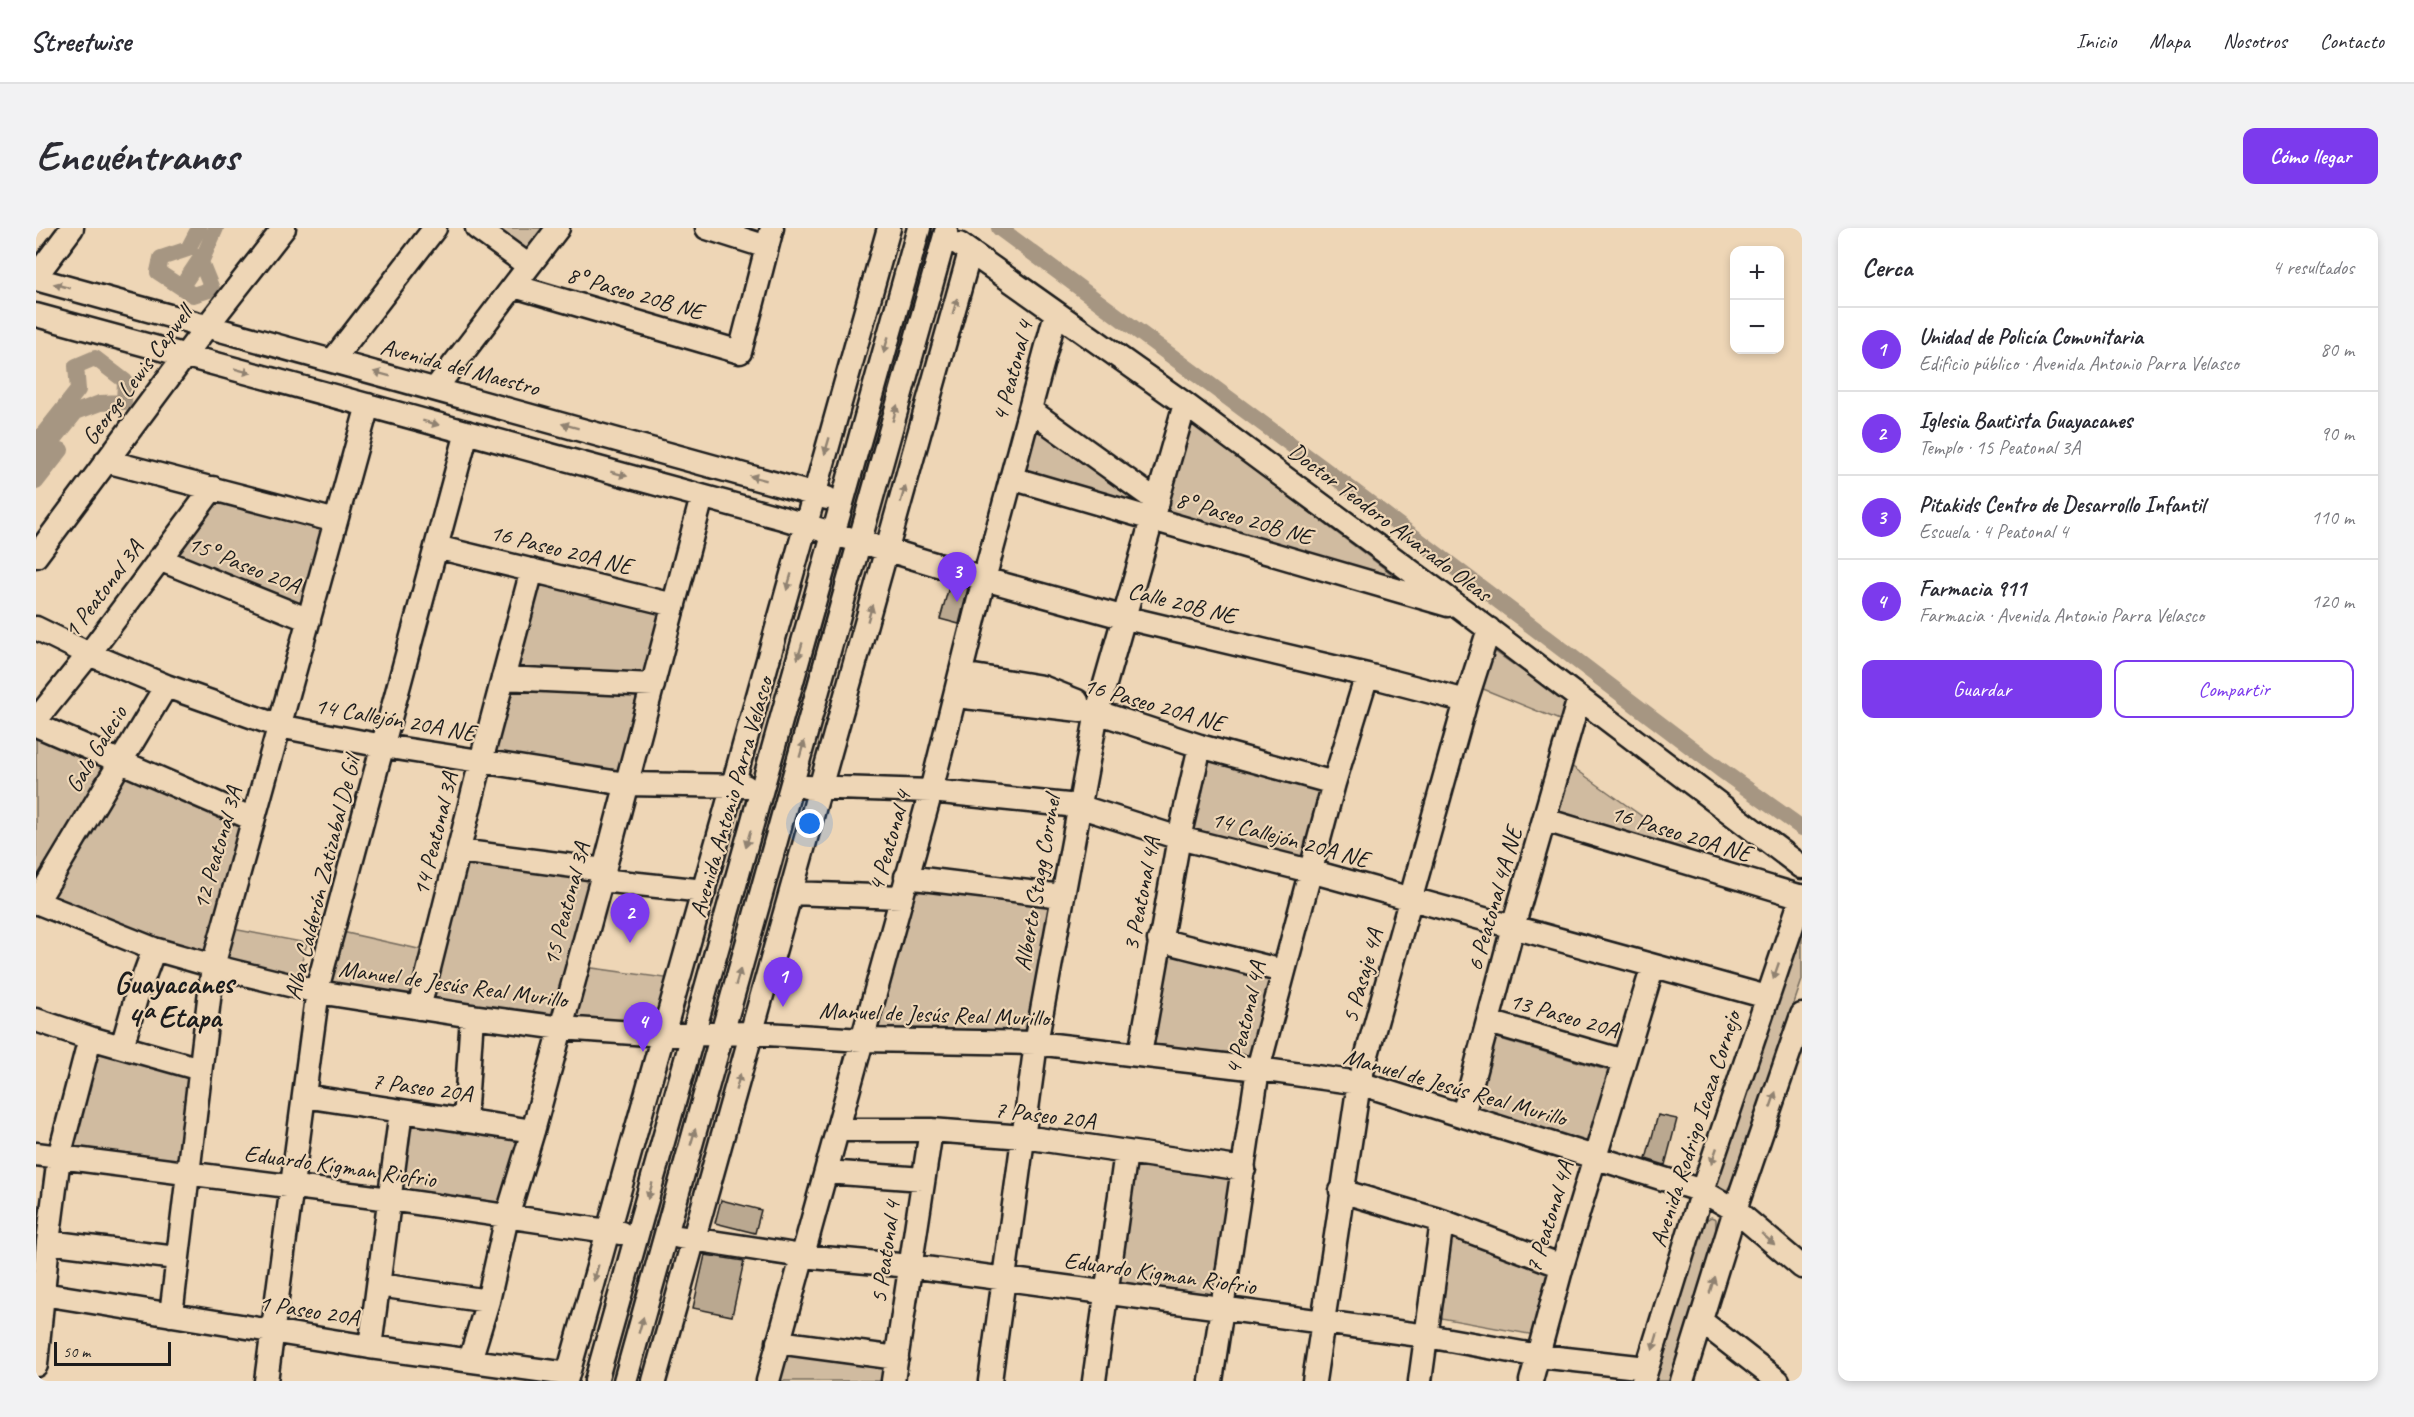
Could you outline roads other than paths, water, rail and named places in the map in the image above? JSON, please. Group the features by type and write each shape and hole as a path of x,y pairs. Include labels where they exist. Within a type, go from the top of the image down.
{"street":[{"path":"36,278 72,228"},
{"name":"George Lewis Capwell","path":"36,556 187,356 207,326 284,228"},
{"path":"333,360 435,228"},
{"path":"477,228 529,266"},
{"path":"435,389 558,228"},
{"path":"707,228 770,238"},
{"name":"Avenida Antonio Parra Velasco","path":"567,1378 889,228"},
{"name":"Avenida Antonio Parra Velasco","path":"596,1381 919,228"},
{"path":"625,1381 859,542 943,230"},
{"name":"Doctor Teodoro Alvarado Oleas","path":"943,230 970,252 1185,404 1489,629 1802,867"},
{"name":"8° Paseo 20B NE","path":"514,286 740,352 770,238"},
{"path":"654,1381 970,252"},
{"name":"Avenida del Maestro","path":"36,278 868,509"},
{"path":"93,330 106,298"},
{"name":"4 Peatonal 4","path":"768,1381 930,791 984,579 1056,313"},
{"path":"36,315 805,525 859,542"},
{"name":"Alberto Stagg Coronel","path":"990,1381 1036,1042 1078,806 1092,711 1155,511 1185,404"},
{"name":"12 Peatonal 3A","path":"171,1315 176,1258 213,966 368,405"},
{"path":"1030,410 1155,511"},
{"name":"Alba Calderón Zatizabal De Gil","path":"266,1381 318,992 467,432"},
{"path":"106,461 336,521"},
{"name":"8° Paseo 20B NE","path":"1011,478 1155,511 1462,609"},
{"name":"1 Peatonal 3A","path":"36,720 89,654 213,488"},
{"name":"15 Peatonal 3A","path":"470,1360 488,1301 507,1217 603,875 702,497"},
{"path":"868,509 887,550"},
{"name":"Calle 20B NE","path":"859,542 1122,617 1466,701"},
{"name":"16 Paseo 20A NE","path":"436,547 674,605"},
{"name":"15° Paseo 20A","path":"159,559 309,620"},
{"name":"14 Peatonal 3A","path":"419,1008 532,570"},
{"name":"14 Callejón 20A NE","path":"36,628 89,654 166,686 279,726 383,746 626,784 762,786"},
{"name":"5 Pasaje 4A","path":"1314,1381 1359,1083 1466,701 1489,629"},
{"name":"4 Peatonal 4A","path":"1211,1381 1258,1069 1334,783 1366,675"},
{"path":"503,678 653,685"},
{"name":"16 Paseo 20A NE","path":"958,685 1042,687 1079,702 1092,711 1200,746 1334,783"},
{"name":"Galo Galecio","path":"36,903 166,686"},
{"name":"6 Peatonal 4A NE","path":"1463,1115 1513,927 1579,698"},
{"path":"36,725 253,819"},
{"name":"3 Peatonal 4A","path":"1140,1054 1159,940 1200,746"},
{"name":"14 Callejón 20A NE","path":"791,787 930,791 1078,806 1179,838 1310,871 1767,997"},
{"name":"16 Paseo 20A NE","path":"1545,820 1802,896"},
{"path":"459,851 704,891"},
{"path":"791,894 903,887 1062,896"},
{"name":"Avenida Rodrigo Icaza Cornejo","path":"1645,1375 1702,1191 1802,896"},
{"name":"Manuel de Jesús Real Murillo","path":"36,903 154,949 213,966 318,992 472,1016 561,1028 663,1035 722,1033 862,1040 1036,1042 1359,1083 1702,1191 1735,1210 1802,1268"},
{"path":"1159,940 1283,971"},
{"path":"122,1047 154,949"},
{"name":"7 Peatonal 4A","path":"1531,1381 1562,1266 1653,966"},
{"path":"1682,1381 1735,1210 1802,1015"},
{"path":"465,1121 472,1016"},
{"path":"36,1020 200,1069"},
{"name":"13 Paseo 20A","path":"1489,1022 1624,1061"},
{"path":"36,1365 59,1157 90,1038"},
{"name":"7 Paseo 20A","path":"304,1096 533,1131"},
{"path":"370,1347 401,1112"},
{"name":"7 Paseo 20A","path":"838,1130 930,1130 1024,1137 1244,1169"},
{"name":"5 Peatonal 4","path":"893,1381 930,1130"},
{"path":"1095,1381 1126,1152"},
{"name":"Eduardo Kigman Riofrio","path":"36,1154 390,1199 637,1235"},
{"path":"826,1172 923,1179"},
{"path":"1341,1191 1442,1221 1562,1266"},
{"path":"1420,1381 1442,1221"},
{"name":"Eduardo Kigman Riofrio","path":"666,1235 802,1256 910,1266 1427,1336 1645,1375"},
{"path":"48,1242 176,1258"},
{"path":"379,1285 488,1301"},
{"name":"1 Paseo 20A","path":"43,1294 370,1347 470,1360 567,1378"},
{"path":"1701,1321 1778,1381"},
{"path":"778,1342 897,1358"}],"waterway":[{"path":"199,228 188,249 161,258 158,272 193,295 212,289 201,262 216,228"},
{"path":"999,228 1363,498 1721,770 1802,828"},
{"path":"186,280 204,253"},
{"path":"36,443 78,390 76,366 95,358 125,381 124,402 100,403 76,412 36,462"},
{"path":"36,482 61,450"}],"place":[{"name":"Pitakids Centro de Desarrollo Infantil","path":"957,602"},
{"name":"Iglesia Bautista Guayacanes","path":"630,943"},
{"name":"Unidad de Policía Comunitaria","path":"783,1007"},
{"name":"Farmacia 911","path":"643,1052"}],"district":[{"name":"Guayacanes 4ª Etapa","path":"174,1000"}]}
